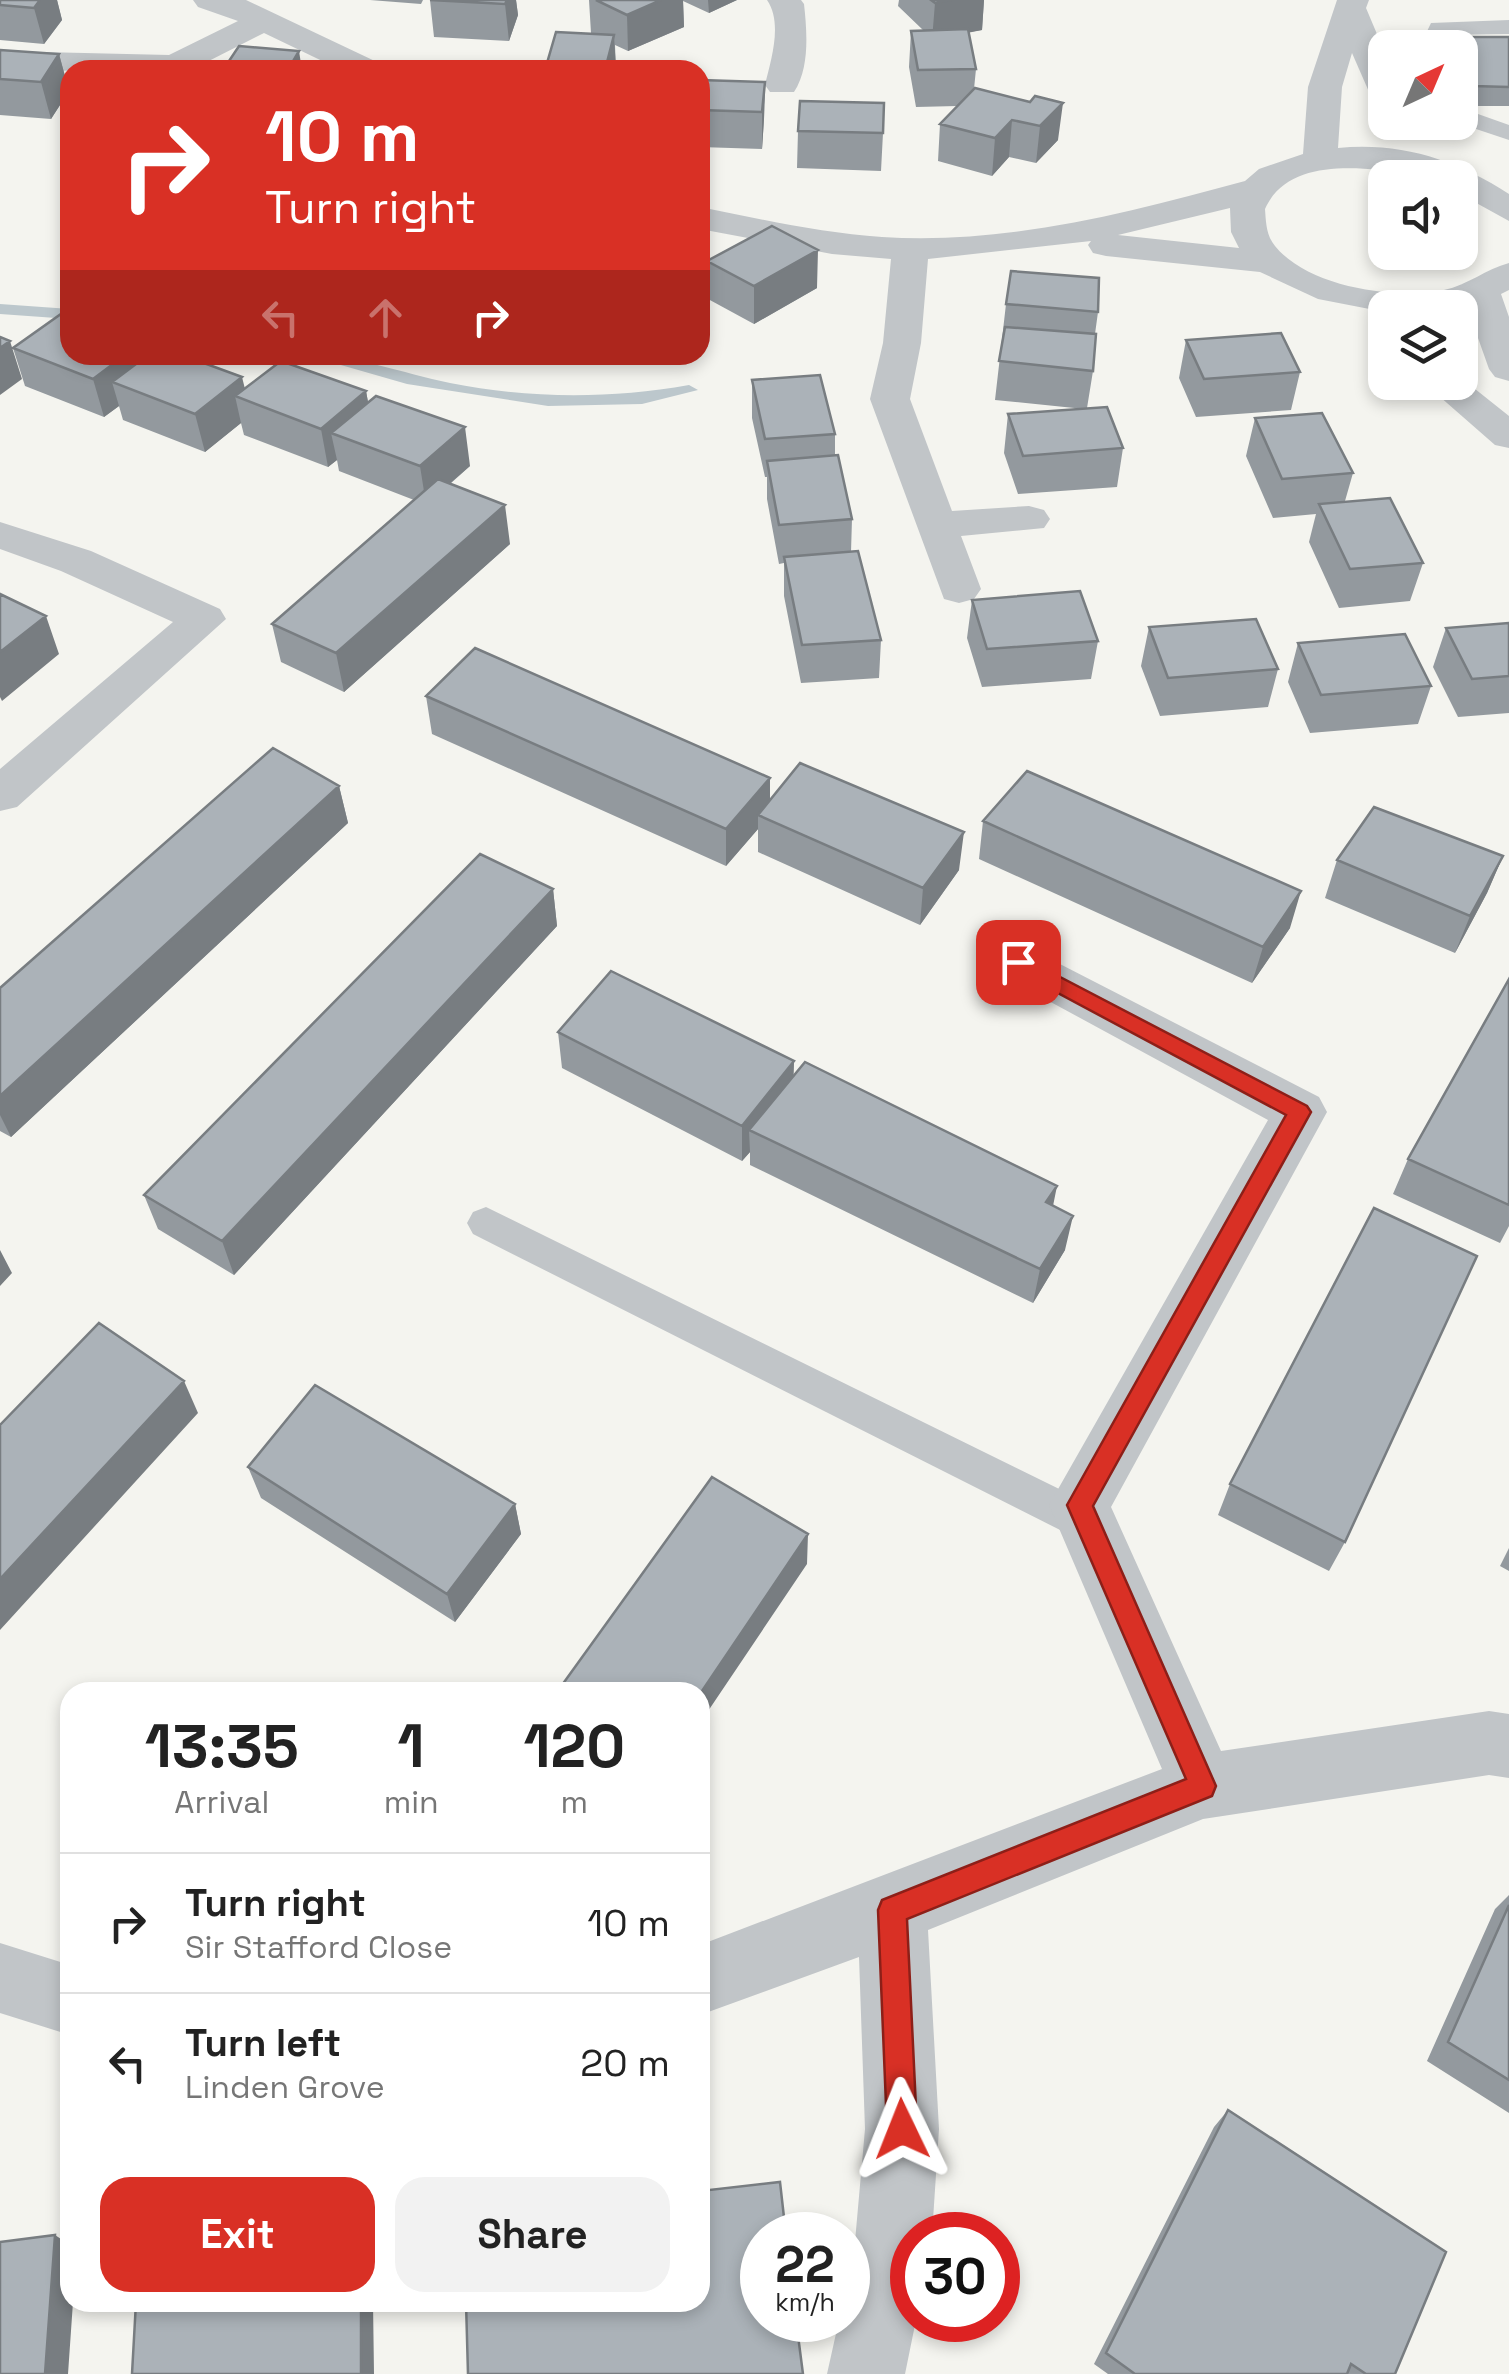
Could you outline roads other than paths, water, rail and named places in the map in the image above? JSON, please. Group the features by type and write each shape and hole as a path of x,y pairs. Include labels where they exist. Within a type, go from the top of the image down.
{"street":[{"path":"209,0 264,20 346,60"},
{"path":"782,86 791,40 788,4 783,0"},
{"path":"1352,4 1368,48"},
{"path":"1320,160 1325,87 1352,4"},
{"path":"185,60 264,20"},
{"path":"0,61 60,62"},
{"path":"1407,140 1432,160"},
{"path":"710,220 825,241 910,249 1038,239 1162,217 1256,189 1282,171 1320,160 1396,160"},
{"path":"1256,189 1245,212 1250,237 1272,262 1308,283 1368,308"},
{"path":"1478,191 1509,210"},
{"path":"1038,239 1272,262"},
{"path":"910,249 902,343 890,399 959,589"},
{"path":"1495,283 1509,369"},
{"path":"1464,400 1509,436"},
{"path":"936,525 1030,519"},
{"path":"0,535 76,560 204,619 0,795"},
{"path":"1018,962 1300,1112 1080,1505 1202,1786"},
{"path":"710,1976 892,1910 1202,1786 1489,1742 1509,1746"},
{"path":"866,2374 894,2246 902,2129 892,1910"},
{"path":"0,1978 60,1997"}],"lane":[{"path":"1438,30 1509,27"},
{"path":"1478,122 1509,133"},
{"path":"486,1223 1089,1524"}],"waterway":[{"path":"0,309 60,313"},
{"path":"353,365 454,389 548,401 642,399 689,390"}]}
